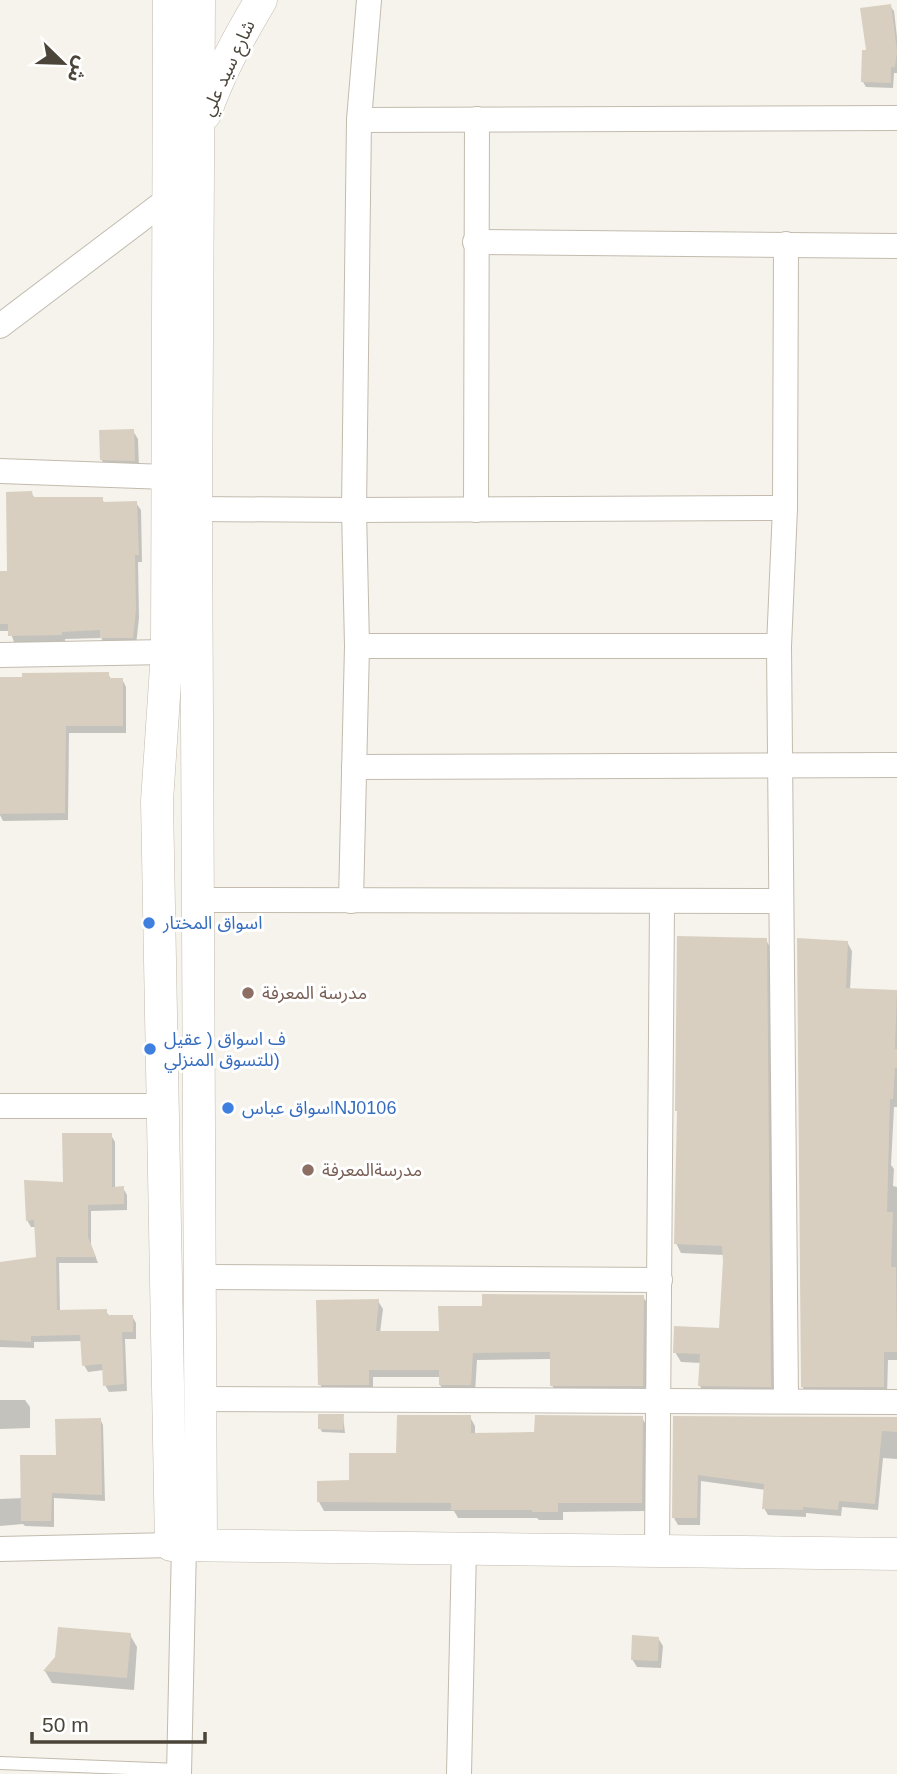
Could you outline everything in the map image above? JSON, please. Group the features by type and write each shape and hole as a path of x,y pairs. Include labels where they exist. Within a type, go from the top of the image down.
{"street":[{"path":"169,0 167,652 157,801 163,1106 186,1545"},
{"path":"179,1772 186,1545 201,1399 196,509 199,0"},
{"name":"شارع سيد علي","path":"197,138 213,90 235,44 261,0"},
{"path":"351,901 357,646 354,510 359,120 369,0"},
{"path":"359,120 897,118"},
{"path":"476,510 477,120"},
{"path":"0,326 167,200"},
{"path":"475,242 897,246"},
{"path":"786,244 785,508 779,646 786,1400"},
{"path":"0,471 167,477"},
{"path":"196,509 785,508"},
{"path":"357,646 779,646"},
{"path":"0,655 167,652"},
{"path":"354,767 897,765"},
{"path":"157,801 198,799"},
{"path":"199,900 662,903 781,901"},
{"path":"657,1551 662,903"},
{"path":"0,1106 163,1106"},
{"path":"201,1277 660,1280"},
{"path":"201,1399 897,1402"},
{"path":"0,1549 186,1545 897,1554"},
{"path":"459,1774 464,1548"}],"lane":[{"path":"0,1763 179,1772"}],"building":[{"path":"891,4 897,51 895,67 891,67 891,83 861,82 862,50 866,50 860,8"},
{"path":"134,429 135,461 100,460 99,430"},
{"path":"32,491 33,497 103,497 103,502 137,501 139,555 135,555 136,610 133,638 100,638 100,630 62,632 62,635 8,636 8,624 0,624 0,571 7,571 6,492"},
{"path":"109,672 109,678 123,678 123,726 66,726 65,813 0,814 0,677 22,677 22,673"},
{"path":"677,936 767,938 771,1387 698,1386 700,1354 673,1353 674,1326 719,1328 723,1261 722,1246 674,1244"},
{"path":"797,938 848,941 846,988 897,990 897,1068 893,1099 890,1099 887,1212 893,1212 891,1267 896,1267 897,1352 884,1352 884,1387 801,1387"},
{"path":"62,1133 112,1133 112,1187 124,1186 124,1204 88,1205 88,1237 96,1257 56,1257 57,1310 107,1309 107,1315 133,1315 133,1332 122,1332 124,1384 103,1386 102,1364 82,1366 80,1335 31,1336 31,1342 0,1340 0,1262 36,1257 34,1220 26,1221 24,1180 63,1182"},
{"path":"482,1294 644,1295 643,1386 550,1386 550,1352 473,1353 471,1385 439,1385 439,1370 369,1370 369,1385 318,1385 316,1300 379,1299 376,1331 439,1331 438,1306 482,1306"},
{"path":"318,1414 344,1414 343,1430 318,1429"},
{"path":"397,1415 471,1415 471,1433 534,1432 535,1415 643,1416 642,1503 558,1503 558,1512 532,1512 451,1510 451,1503 317,1502 317,1481 349,1480 349,1453 396,1453"},
{"path":"673,1416 897,1417 897,1432 882,1431 875,1504 839,1501 838,1510 803,1507 803,1510 762,1509 764,1484 698,1475 697,1518 672,1518"},
{"path":"101,1418 102,1495 52,1493 51,1521 21,1521 20,1455 56,1455 55,1419"},
{"path":"58,1627 131,1633 127,1678 43,1671 55,1657"},
{"path":"632,1635 659,1637 658,1661 631,1660"}],"place":[{"name":"اسواق المختار","path":"149,923"},
{"name":"مدرسة المعرفة","path":"248,993"},
{"name":"ف اسواق ( عقيل للتسوق المنزلي)","path":"150,1049"},
{"name":"اسواق عباسNJ0106","path":"228,1108"},
{"name":"مدرسةالمعرفة","path":"308,1170"}]}
